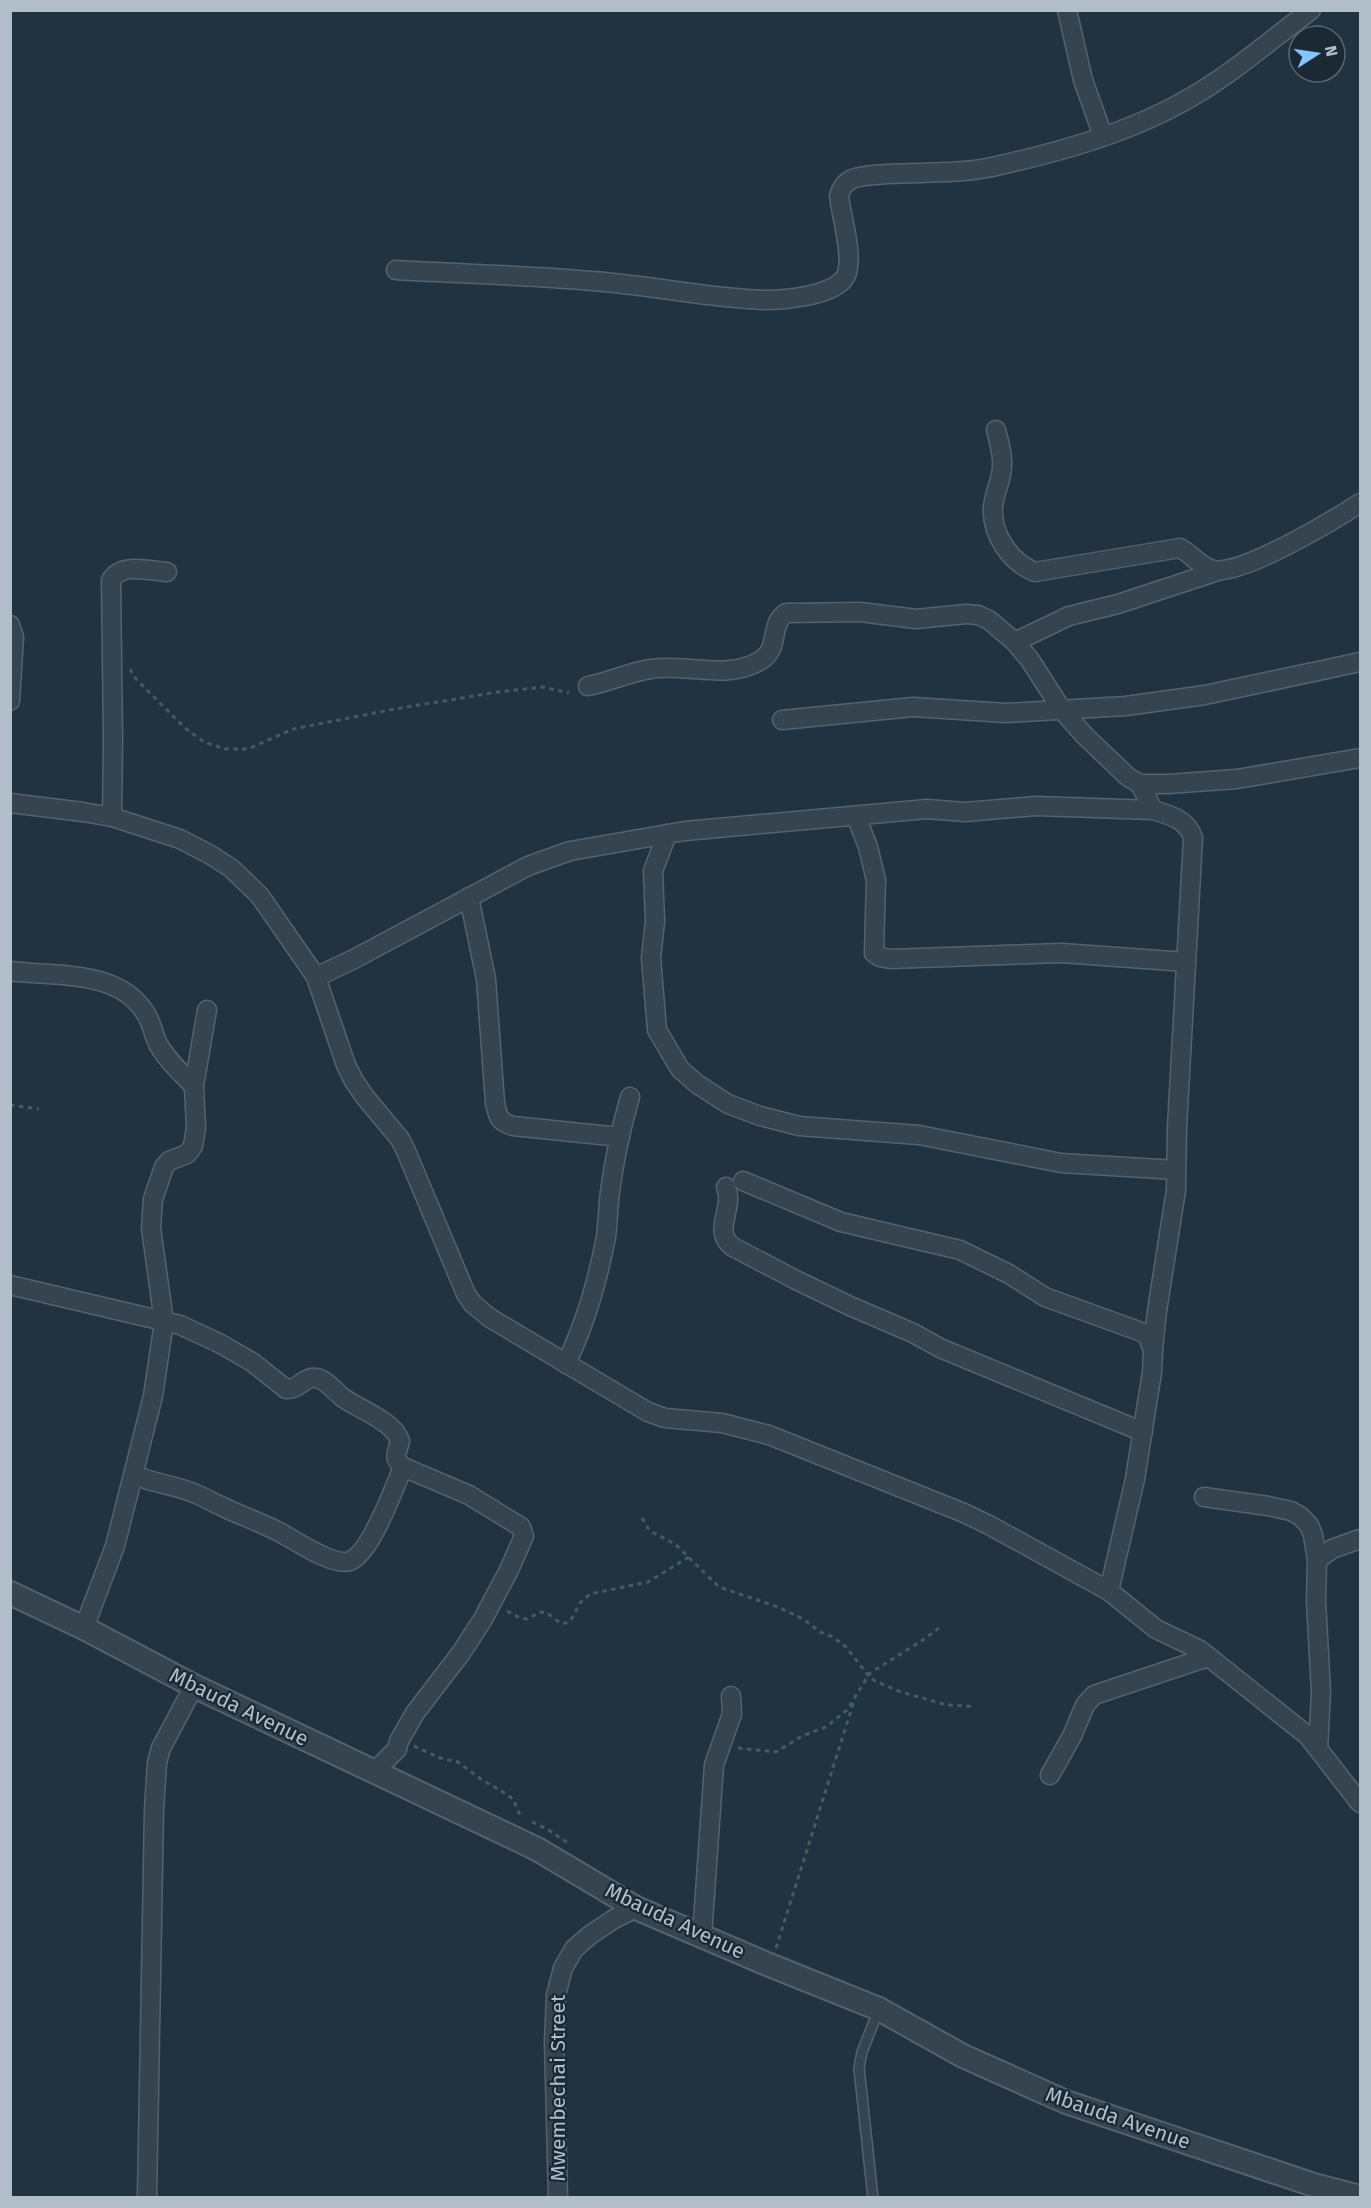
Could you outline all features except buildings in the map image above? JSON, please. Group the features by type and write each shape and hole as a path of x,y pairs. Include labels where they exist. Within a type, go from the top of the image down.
{"street":[{"path":"1067,10 1083,80 1103,136"},
{"path":"396,270 594,281 766,300 814,294 831,289 844,280 848,270 849,258 839,196 842,187 850,180 878,175 970,171 1067,148 1103,136 1145,120 1191,98 1311,10"},
{"path":"996,430 1002,469 993,507 996,535 1027,569 1035,572 1044,571 1180,548 1203,567 1218,571"},
{"path":"1015,642 1069,616 1118,604 1274,552 1360,503"},
{"path":"112,817 111,579 120,571 127,569 167,572"},
{"path":"588,686 650,669 722,670 752,665 768,656 773,647 778,621 786,613 860,612 916,620 966,614 978,615 998,627 1015,642 1030,660 1062,710 1110,760 1128,777 1140,784 1238,779 1360,758"},
{"path":"10,625 14,644 10,701"},
{"path":"782,720 914,707 1006,713 1126,706 1174,700 1360,662"},
{"path":"1140,784 1153,810"},
{"path":"10,803 112,817 180,839 231,868 260,896 316,977 346,1065 364,1096 400,1139 466,1294 473,1304 490,1318 648,1412 665,1418 722,1423 769,1435 964,1513 1109,1591 1156,1629 1183,1641 1208,1657 1308,1736 1360,1803"},
{"path":"316,977 546,858 570,851 667,834 927,809 965,812 1036,806 1153,810 1180,820 1191,830 1193,838 1176,1190 1157,1311 1152,1372 1143,1432 1135,1479 1109,1591"},
{"path":"856,816 868,847 876,880 874,953 880,957 890,959 1062,953 1186,962"},
{"path":"667,834 653,871 655,921 651,958 657,1030 680,1069 728,1104 799,1126 919,1135 1060,1163 1176,1170"},
{"path":"469,897 486,979 495,1103 499,1119 513,1126 620,1137"},
{"path":"10,971 77,977 113,985 125,991 137,1000 147,1014 160,1047 174,1066 194,1086"},
{"path":"84,1628 115,1546 135,1475 153,1396 164,1322 151,1228 153,1199 164,1167 169,1161 187,1154 193,1146 196,1128 194,1086 207,1010"},
{"path":"566,1364 589,1308 605,1238 610,1193 630,1097"},
{"path":"1143,1432 940,1348 913,1333 796,1280 733,1247 726,1239 722,1226 734,1184 842,1222 960,1250 1009,1274 1045,1297 1147,1334 1153,1351"},
{"path":"10,1285 180,1325 219,1343 252,1362 286,1389 294,1388 313,1377 320,1379 397,1434 400,1441 396,1461 403,1467 469,1495 521,1527 524,1536 492,1603 461,1653 422,1703 399,1741 397,1749 373,1773"},
{"path":"135,1475 147,1481 196,1493 272,1528 332,1560 343,1562 351,1561 361,1554 384,1512 403,1467"},
{"path":"1204,1497 1291,1511 1309,1525 1317,1560 1316,1601 1321,1692 1318,1749"},
{"path":"1317,1560 1332,1549 1360,1539"},
{"name":"Mbauda Avenue","path":"10,1593 373,1773 450,1806 537,1849 636,1908 879,2009 963,2056 1066,2102 1314,2185 1360,2198"},
{"path":"1050,1775 1072,1736 1085,1705 1094,1695 1208,1657"},
{"path":"147,2198 153,1822 157,1763 164,1743 194,1686"},
{"path":"702,1936 714,1766 732,1714 731,1696"},
{"name":"Mwembechai Street","path":"558,2198 554,2042 556,1995 563,1968 574,1949 590,1935 614,1918 636,1908"}],"lane":[{"path":"873,2198 859,2068 862,2052 879,2009"}],"path":[{"path":"112,656 127,665 136,679 185,728 204,742 225,749 248,749 293,729 487,694 543,687 569,693"},
{"path":"10,1105 39,1109"},
{"path":"642,1518 650,1531 675,1545 719,1587 778,1607 803,1619 820,1632 833,1637 846,1647 868,1676 875,1681 901,1692 947,1705 975,1708"},
{"path":"492,1603 520,1618 527,1619 541,1612 560,1623 566,1623 572,1620 580,1603 590,1594 648,1582 689,1557"},
{"path":"721,1745 752,1751 776,1752 802,1736 826,1727 847,1710 868,1676 939,1628"},
{"path":"771,1966 854,1701"},
{"path":"399,1741 440,1758 458,1762 513,1799 522,1819"},
{"path":"531,1822 547,1828 571,1846 577,1873"}]}
